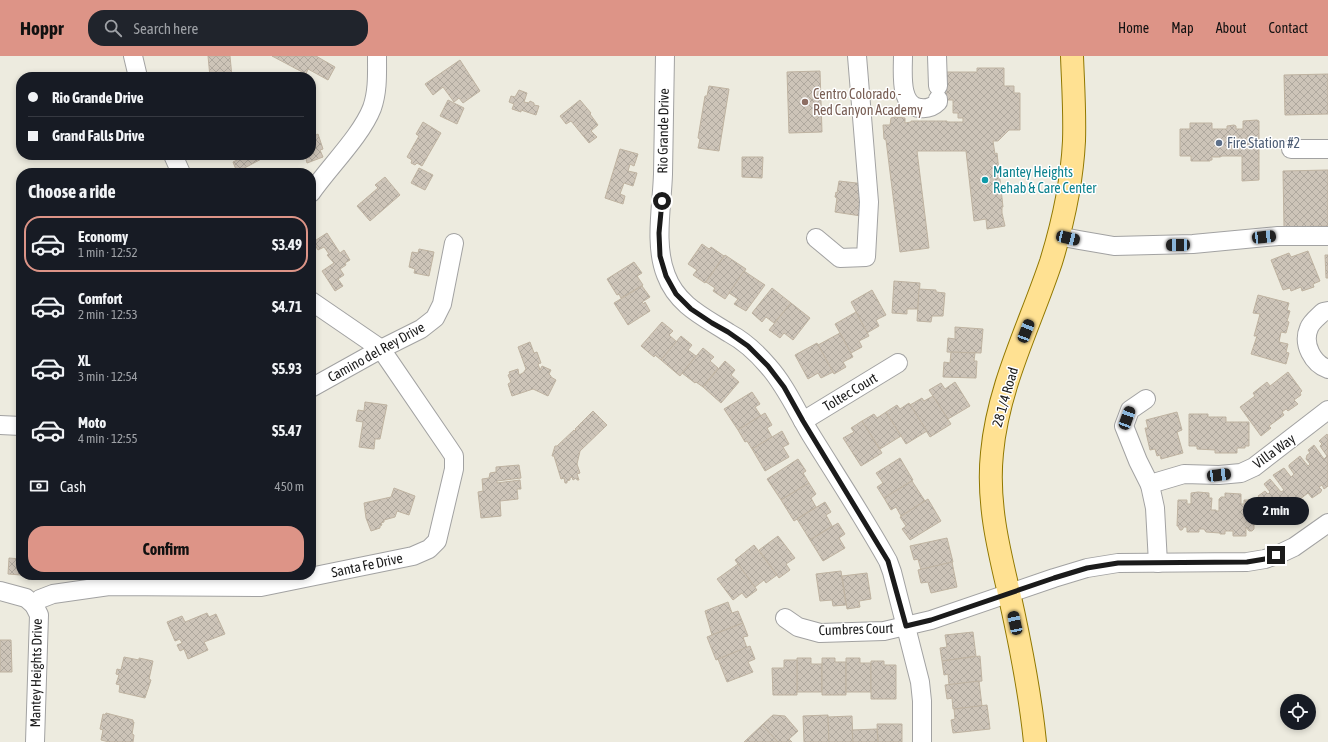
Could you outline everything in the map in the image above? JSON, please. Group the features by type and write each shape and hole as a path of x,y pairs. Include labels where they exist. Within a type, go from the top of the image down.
{"main road":[{"name":"28 1/4 Road","path":"1035,742 1025,668 999,553 992,511 991,473 994,434 1004,391 1051,260 1066,202 1074,142 1072,56"}],"street":[{"path":"133,56 137,72"},
{"path":"316,187 352,141 372,108 376,88 377,56"},
{"name":"Rio Grande Drive","path":"665,56 663,179 659,233 660,256 666,276 676,294 691,309 741,341 754,351 768,366 784,387 888,561 920,682 922,701 922,742"},
{"path":"816,238 840,258 866,257 869,202 857,56"},
{"path":"903,56 905,96 910,105 919,108 928,108 938,102 937,56"},
{"path":"1291,149 1328,149"},
{"path":"1058,236 1114,246 1193,244 1278,236 1328,236"},
{"name":"Camino del Rey Drive","path":"316,385 381,349 421,329 435,318 442,304 454,243"},
{"name":"Santa Fe Drive","path":"316,304 381,349 454,456 454,469 437,541 430,550 413,556 316,576"},
{"path":"1328,311 1323,312 1309,327 1307,340 1310,352 1316,362 1328,369"},
{"name":"Toltec Court","path":"803,421 898,363"},
{"path":"1146,399 1130,410 1124,426 1138,461 1150,485 1155,508 1158,563"},
{"name":"Villa Way","path":"1150,485 1184,474 1219,475 1241,473 1254,467 1328,410"},
{"path":"0,425 16,426"},
{"name":"Cumbres Court","path":"785,618 798,627 820,633 884,631 931,620 1087,568 1118,563 1247,562 1265,559 1294,547 1328,523"},
{"name":"Santa Fe Drive","path":"34,605 40,599 85,582 109,586 261,587 295,580"},
{"path":"0,591 26,598 34,605"},
{"name":"Mantey Heights Drive","path":"34,605 39,616 35,742"}],"building":[{"path":"208,56 230,56 232,72 210,72"},
{"path":"272,56 316,56 335,67 328,80 316,72 308,69 307,72 302,72"},
{"path":"460,60 480,91 463,103 459,98 454,102 443,87 433,95 425,84"},
{"name":"Mantey Heights Rehab & Care Center","path":"977,68 1004,68 1004,86 1014,86 1014,93 1020,93 1020,130 1009,130 998,141 993,141 995,154 997,153 1003,207 1002,213 1005,226 987,229 986,219 974,221 966,151 917,151 929,248 900,252 883,125 890,125 891,118 896,117 905,118 905,123 911,121 963,122 963,118 958,118 958,113 953,113 953,100 933,99 945,72 977,72"},
{"name":"Centro Colorado - Red Canyon Academy","path":"820,71 822,132 789,133 787,72"},
{"path":"1328,74 1328,114 1285,115 1284,75"},
{"path":"709,86 729,89 719,151 698,148 700,139 698,138 705,96 707,96"},
{"path":"519,90 527,93 524,102 529,103 530,101 534,103 534,105 539,106 536,115 521,110 521,112 512,109 514,104 509,102 511,96 515,97"},
{"path":"448,100 464,108 457,124 440,116"},
{"path":"580,100 591,113 590,114 598,125 591,131 597,137 589,143 571,121 566,124 560,116"},
{"name":"Fire Station #2","path":"1243,121 1259,121 1259,180 1242,181 1242,156 1212,156 1212,160 1210,161 1191,161 1191,156 1180,156 1180,129 1190,129 1190,123 1212,123 1212,129 1227,129 1227,126 1234,125 1236,126 1236,129 1243,129"},
{"path":"423,122 441,133 422,166 417,163 415,165 411,163 412,160 407,157 419,136 416,134"},
{"path":"318,134 323,149 320,150 323,157 316,160 316,135"},
{"path":"620,149 638,154 634,166 630,164 628,171 637,173 633,186 624,183 620,194 625,196 623,204 605,198"},
{"path":"742,157 763,157 762,178 742,177"},
{"path":"237,160 259,160 244,168 235,168 233,162"},
{"path":"306,160 315,160 307,163"},
{"path":"419,168 433,175 425,190 411,183"},
{"path":"1328,170 1328,226 1284,227 1283,171"},
{"path":"385,177 400,195 370,221 357,206 378,188 375,185"},
{"path":"839,181 865,184 861,216 835,212 837,198 835,197"},
{"path":"327,233 340,253 344,250 350,260 340,269 344,275 338,279 343,286 335,291 322,271 334,263 327,255 329,254 324,247 318,250 316,247 316,240"},
{"path":"702,244 709,249 711,247 724,256 705,283 693,275 697,270 688,264"},
{"path":"419,249 434,252 429,276 414,273 415,269 409,267 412,252 418,253"},
{"path":"1308,251 1320,281 1313,284 1314,287 1302,291 1301,287 1291,291 1290,288 1283,290 1271,260 1289,253 1291,257"},
{"path":"725,255 746,269 725,299 713,291 715,288 706,282"},
{"path":"1325,255 1328,255 1328,278 1326,278"},
{"path":"634,262 642,273 637,276 643,285 621,298 619,294 617,295 607,279"},
{"path":"744,271 765,285 746,311 734,304 738,299 729,293"},
{"path":"894,281 920,283 918,309 907,309 907,314 892,313"},
{"path":"642,286 650,297 642,302 644,304 645,302 650,311 628,325 614,303"},
{"path":"772,288 791,303 774,323 766,317 762,322 752,313"},
{"path":"919,289 936,290 936,292 945,293 943,316 932,316 931,322 917,321"},
{"path":"872,290 886,315 876,320 879,326 867,333 851,302"},
{"path":"1258,295 1289,303 1287,310 1290,311 1287,321 1289,322 1286,333 1281,332 1279,342 1288,344 1286,352 1289,353 1286,364 1251,354 1257,336 1254,336 1260,314 1253,313"},
{"path":"791,303 810,318 793,340 784,333 780,338 769,330"},
{"path":"856,312 869,336 859,341 862,347 851,353 835,324"},
{"path":"662,322 673,331 669,335 677,342 661,360 655,355 654,357 641,346"},
{"path":"955,327 983,329 981,353 947,352 948,338 955,339"},
{"path":"840,333 853,357 843,362 846,367 834,374 818,345"},
{"path":"681,336 692,345 688,350 696,356 680,376 661,360"},
{"path":"530,342 534,353 537,352 541,363 538,364 540,370 542,366 551,370 549,374 556,380 548,396 533,389 512,396 508,384 511,382 508,375 510,374 509,372 518,369 519,375 526,369 518,347"},
{"path":"817,343 833,372 821,378 818,373 808,379 795,355"},
{"path":"703,348 714,357 710,361 718,368 703,387 682,373"},
{"path":"951,352 975,353 974,361 977,361 976,378 943,377 944,362 950,363"},
{"path":"725,361 735,370 731,375 739,382 721,403 703,387"},
{"path":"1288,372 1302,391 1300,393 1301,395 1294,400 1298,404 1288,411 1286,409 1282,412 1284,415 1269,426 1271,428 1261,436 1240,407 1255,396 1253,393 1267,382 1270,386"},
{"path":"955,382 970,406 948,419 929,390 941,383 945,389"},
{"path":"752,392 760,404 755,407 761,416 738,430 724,409"},
{"path":"933,396 951,424 930,437 910,405 922,398 924,401"},
{"path":"365,402 387,405 380,439 375,439 374,449 359,447 363,422 356,421 358,410 364,411"},
{"path":"909,403 927,431 906,444 886,412 897,405 900,409"},
{"path":"593,411 607,425 580,451 577,464 580,473 577,474 579,480 576,478 573,480 572,477 567,481 567,483 565,483 564,478 561,479 554,456 552,456 555,446 557,446 574,430 575,431 575,429"},
{"path":"886,412 901,436 880,449 862,421 874,414 877,418"},
{"path":"1177,412 1182,430 1177,432 1183,453 1161,459 1160,455 1157,456 1155,449 1150,450 1145,428 1148,428 1146,420"},
{"path":"765,413 772,425 767,428 772,437 752,449 747,441 745,442 738,430"},
{"path":"1189,414 1208,414 1208,417 1226,417 1226,422 1249,422 1249,446 1245,446 1245,448 1237,448 1237,453 1215,453 1215,450 1197,449 1197,446 1189,446"},
{"path":"862,421 882,453 861,466 843,438 854,432 851,428"},
{"path":"782,431 789,444 783,447 789,457 765,471 752,449"},
{"path":"1327,434 1328,486 1324,489 1322,485 1319,487 1322,490 1321,492 1312,498 1308,493 1291,506 1290,505 1275,519 1265,508 1266,507 1258,496 1265,491 1268,494 1270,492 1264,484 1270,479 1281,492 1284,490 1273,475 1284,468 1291,477 1294,474 1289,465 1300,456 1308,466 1310,464 1306,459 1307,455 1310,453 1308,450 1314,445 1324,459 1327,456 1320,446 1322,444 1319,441"},
{"path":"900,458 913,480 884,498 877,487 883,483 876,473"},
{"path":"798,459 806,471 803,473 809,483 781,500 767,479"},
{"path":"519,465 521,478 497,481 497,483 520,480 521,489 517,489 518,499 500,501 501,516 481,518 478,492 483,491 482,479 489,478 490,473 496,472 496,467"},
{"path":"912,481 925,501 901,516 896,507 891,510 884,498"},
{"path":"809,483 816,494 811,498 816,507 794,521 781,500"},
{"path":"394,488 415,496 409,515 397,511 395,517 384,520 384,522 381,523 382,525 380,528 371,531 366,518 364,503 391,497"},
{"path":"1191,493 1209,493 1209,498 1212,498 1211,510 1216,511 1219,511 1219,499 1221,497 1225,497 1225,493 1241,494 1241,504 1244,504 1244,500 1254,500 1254,529 1249,531 1246,527 1246,536 1233,536 1233,531 1225,531 1225,534 1220,534 1206,532 1204,529 1199,529 1199,532 1187,532 1187,527 1180,530 1177,526 1178,500 1187,500 1187,504 1191,504"},
{"path":"928,499 941,521 910,540 902,529 906,526 900,517"},
{"path":"825,502 831,512 826,515 832,526 810,540 797,519"},
{"path":"838,523 845,534 839,538 845,548 823,561 810,540"},
{"path":"778,536 795,558 786,564 790,570 779,578 759,550"},
{"path":"947,538 953,562 921,570 918,559 914,560 910,546"},
{"path":"754,545 777,575 766,583 764,580 755,587 735,560"},
{"path":"9,558 16,559 16,575 8,574"},
{"path":"952,562 957,587 931,593 928,582 921,583 918,570"},
{"path":"738,564 757,590 746,598 742,593 733,600 717,579"},
{"path":"841,571 846,605 833,606 832,600 820,601 816,574"},
{"path":"867,573 871,599 859,601 860,607 847,609 842,576"},
{"path":"728,602 732,613 738,611 743,623 712,635 705,611"},
{"path":"207,613 209,617 216,614 225,634 204,642 208,650 188,659 184,649 180,651 177,645 182,643 180,639 175,641 167,622 182,616 185,622"},
{"path":"743,623 748,636 743,637 747,648 716,660 707,637"},
{"path":"973,632 976,656 942,661 940,648 947,647 945,635"},
{"path":"0,640 11,640 12,672 0,672"},
{"path":"750,646 755,659 748,662 753,672 727,682 718,659"},
{"path":"980,656 982,681 949,685 948,674 944,675 942,661"},
{"path":"124,657 153,661 149,679 151,680 145,698 119,692 120,685 116,684 119,675 116,674 117,669 121,670"},
{"path":"797,658 811,658 811,664 822,664 822,692 797,692"},
{"path":"822,658 835,658 835,662 846,662 846,695 822,695"},
{"path":"846,658 860,658 860,663 871,663 871,692 846,692"},
{"path":"784,660 797,660 797,695 773,695 772,668 784,668"},
{"path":"871,661 884,661 884,665 896,665 896,699 871,699"},
{"path":"979,681 982,706 953,709 952,698 947,699 945,685"},
{"path":"987,705 990,729 953,733 951,720 955,719 954,709"},
{"path":"106,713 133,720 133,742 109,742 101,740 103,730 100,729 103,714 105,715"},
{"path":"773,715 785,716 798,731 789,739 792,742 778,742 762,725"},
{"path":"828,715 829,742 804,742 803,716"},
{"path":"852,716 853,742 829,742 828,717"},
{"path":"877,724 902,724 902,742 878,742"},
{"path":"762,725 778,742 744,742"},
{"path":"877,729 878,742 853,742 852,730"}],"place":[{"name":"Centro Colorado - Red Canyon Academy","path":"805,102"},
{"name":"Fire Station #2","path":"1219,143"},
{"name":"Mantey Heights Rehab & Care Center","path":"985,180"}],"route":[{"path":"662,201 659,233 660,256 666,276 676,294 691,309 728,332 754,351 784,387 888,561 906,626 931,620 1087,568 1118,563 1247,562 1265,559 1276,555"}]}
